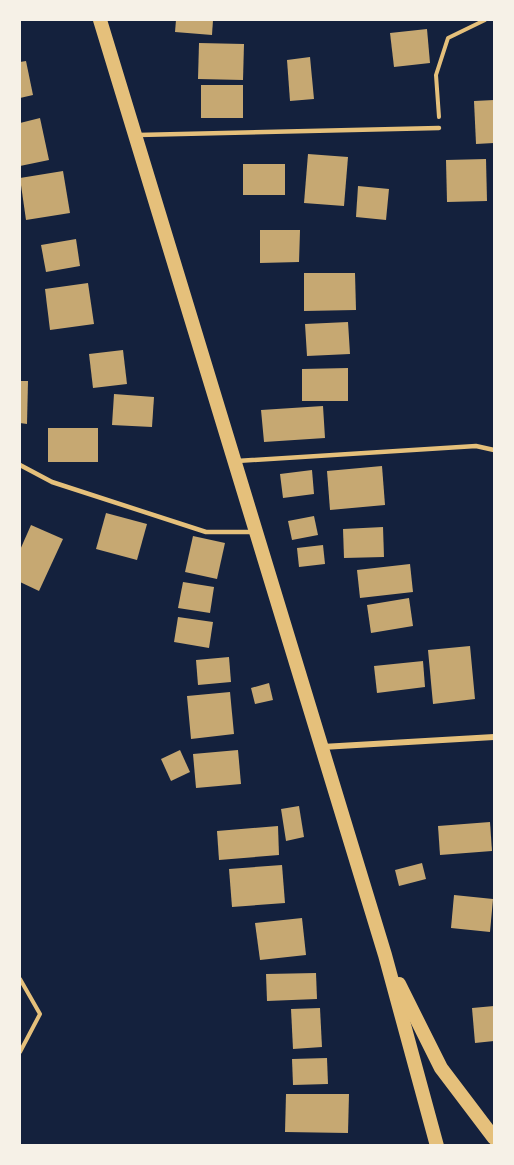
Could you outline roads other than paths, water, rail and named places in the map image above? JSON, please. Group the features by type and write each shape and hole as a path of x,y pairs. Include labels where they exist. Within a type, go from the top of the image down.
{"main road":[{"path":"100,20 385,955 437,1146"},
{"path":"385,955 441,1068 495,1138"}],"street":[{"path":"321,747 495,737"}],"lane":[{"path":"136,135 440,128"},
{"path":"234,461 476,446 495,450"},
{"path":"20,465 52,482 206,532 256,532"}]}
